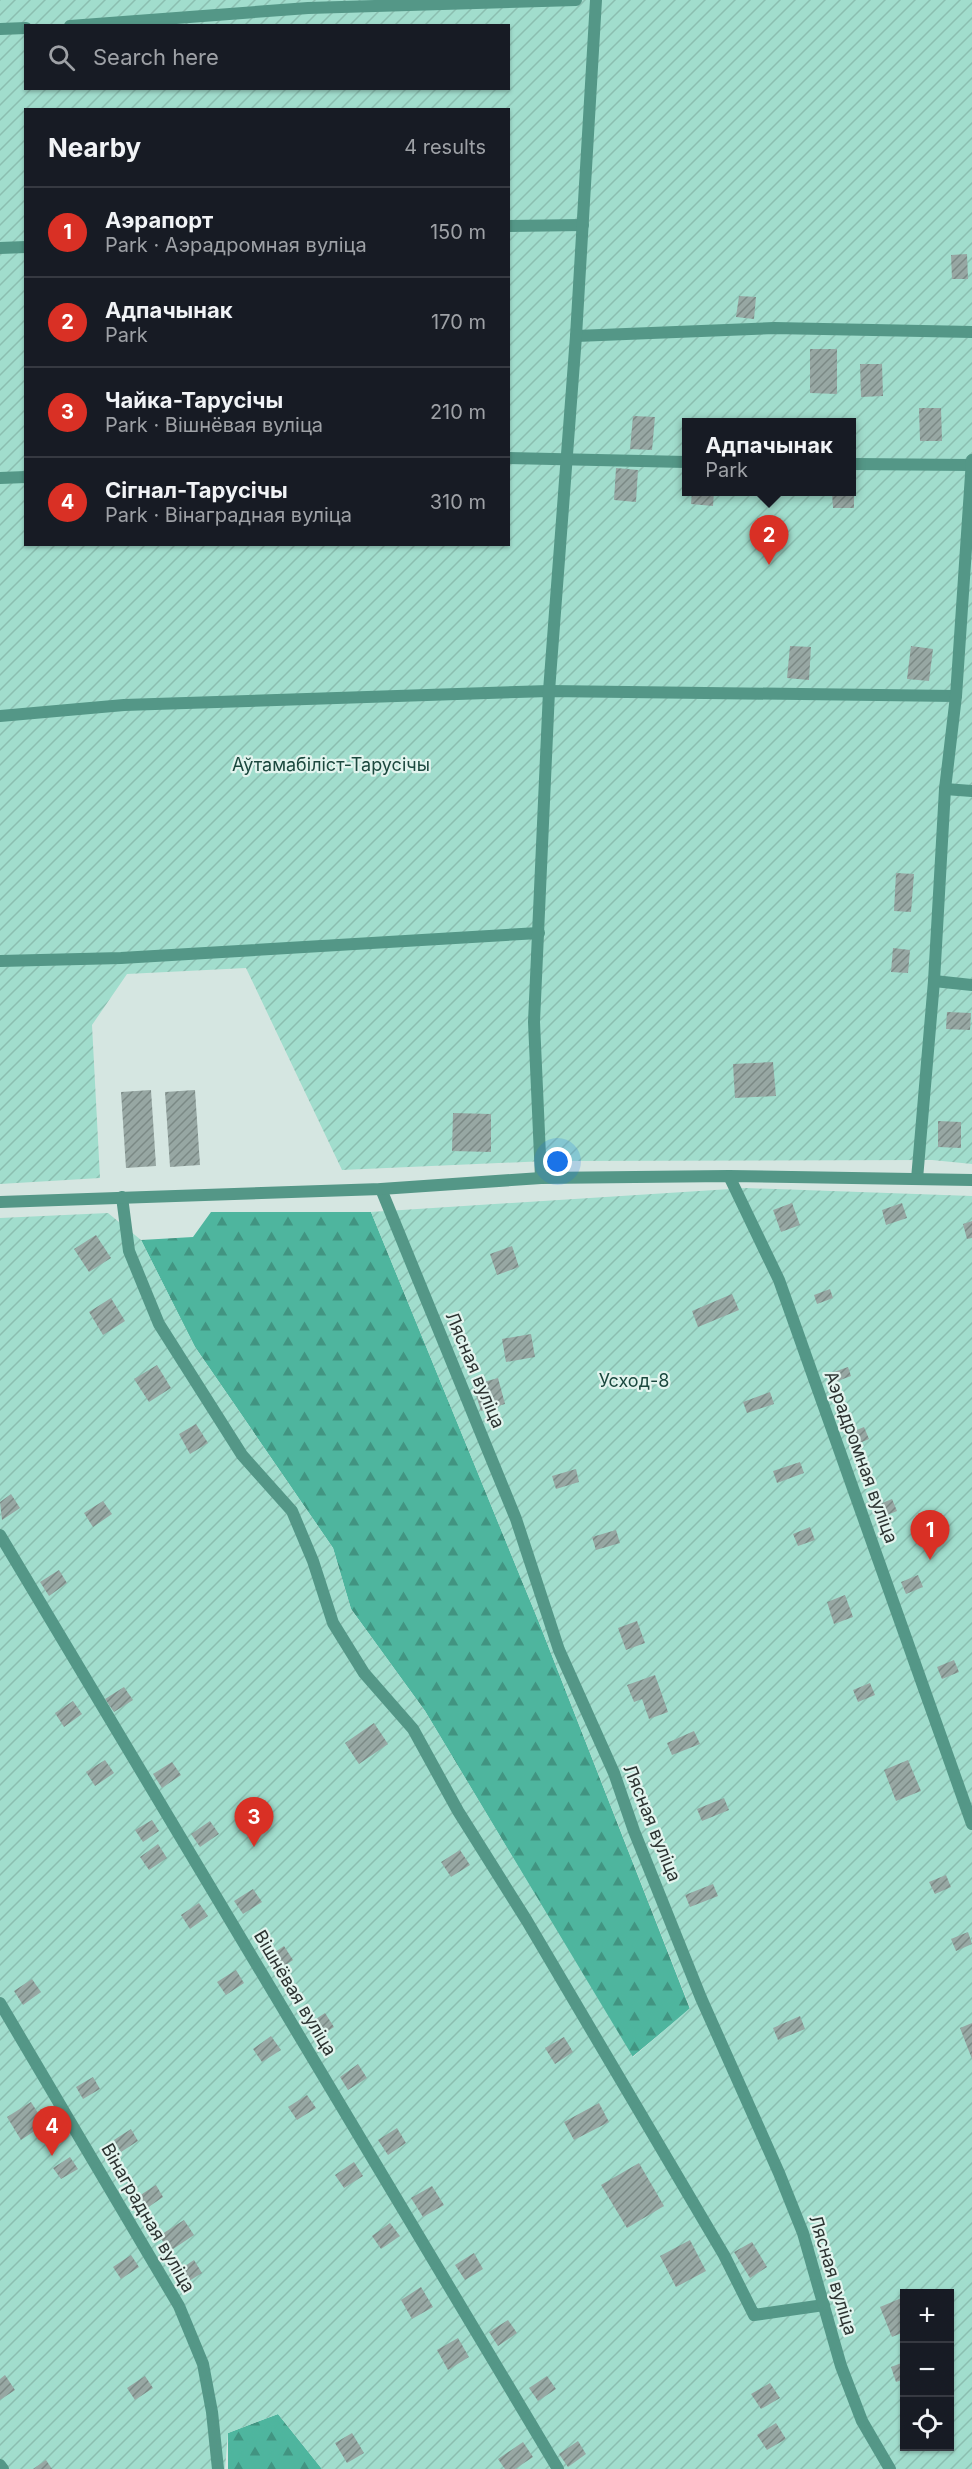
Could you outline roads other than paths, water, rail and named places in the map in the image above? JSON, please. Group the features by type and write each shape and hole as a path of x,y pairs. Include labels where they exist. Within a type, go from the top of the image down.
{"street":[{"path":"96,24 308,8 576,0"},
{"path":"541,1178 534,1022 549,691 576,336 596,0"},
{"path":"0,29 24,28"},
{"path":"510,226 583,225"},
{"path":"0,248 24,247"},
{"path":"576,336 774,328 972,332"},
{"path":"510,458 682,462"},
{"path":"917,1179 934,981 945,789 967,586 972,460"},
{"path":"856,464 971,465"},
{"path":"0,478 24,477"},
{"path":"0,716 124,705 549,691 956,696"},
{"path":"945,789 972,791"},
{"path":"0,961 121,958 539,933"},
{"path":"934,981 972,985"},
{"path":"0,1202 381,1189 541,1178 729,1176 972,1180"},
{"name":"Аэрадромная вуліца","path":"729,1176 778,1280 972,1824"},
{"name":"Лясная вуліца","path":"381,1189 516,1519 559,1650 614,1773 634,1831 701,1998 795,2213 841,2366 862,2421 890,2469"},
{"path":"122,1197 129,1251 159,1324 242,1455 292,1510 313,1561 333,1623 364,1673 413,1728 458,1811 712,2234 754,2315 824,2305"},
{"name":"Вішнёвая вуліца","path":"0,1535 558,2469"},
{"name":"Вінаградная вуліца","path":"0,2003 178,2306 203,2364 212,2412 218,2469"},
{"path":"0,2465 3,2469"}],"place":[{"name":"Адпачынак","path":"769,565"},
{"name":"Аэрапорт","path":"930,1560"},
{"name":"Чайка-Тарусічы","path":"254,1847"},
{"name":"Сігнал-Тарусічы","path":"52,2156"}],"park label":[{"name":"Аўтамабіліст-Тарусічы","path":"331,765"},
{"name":"Усход-8","path":"634,1381"}]}
